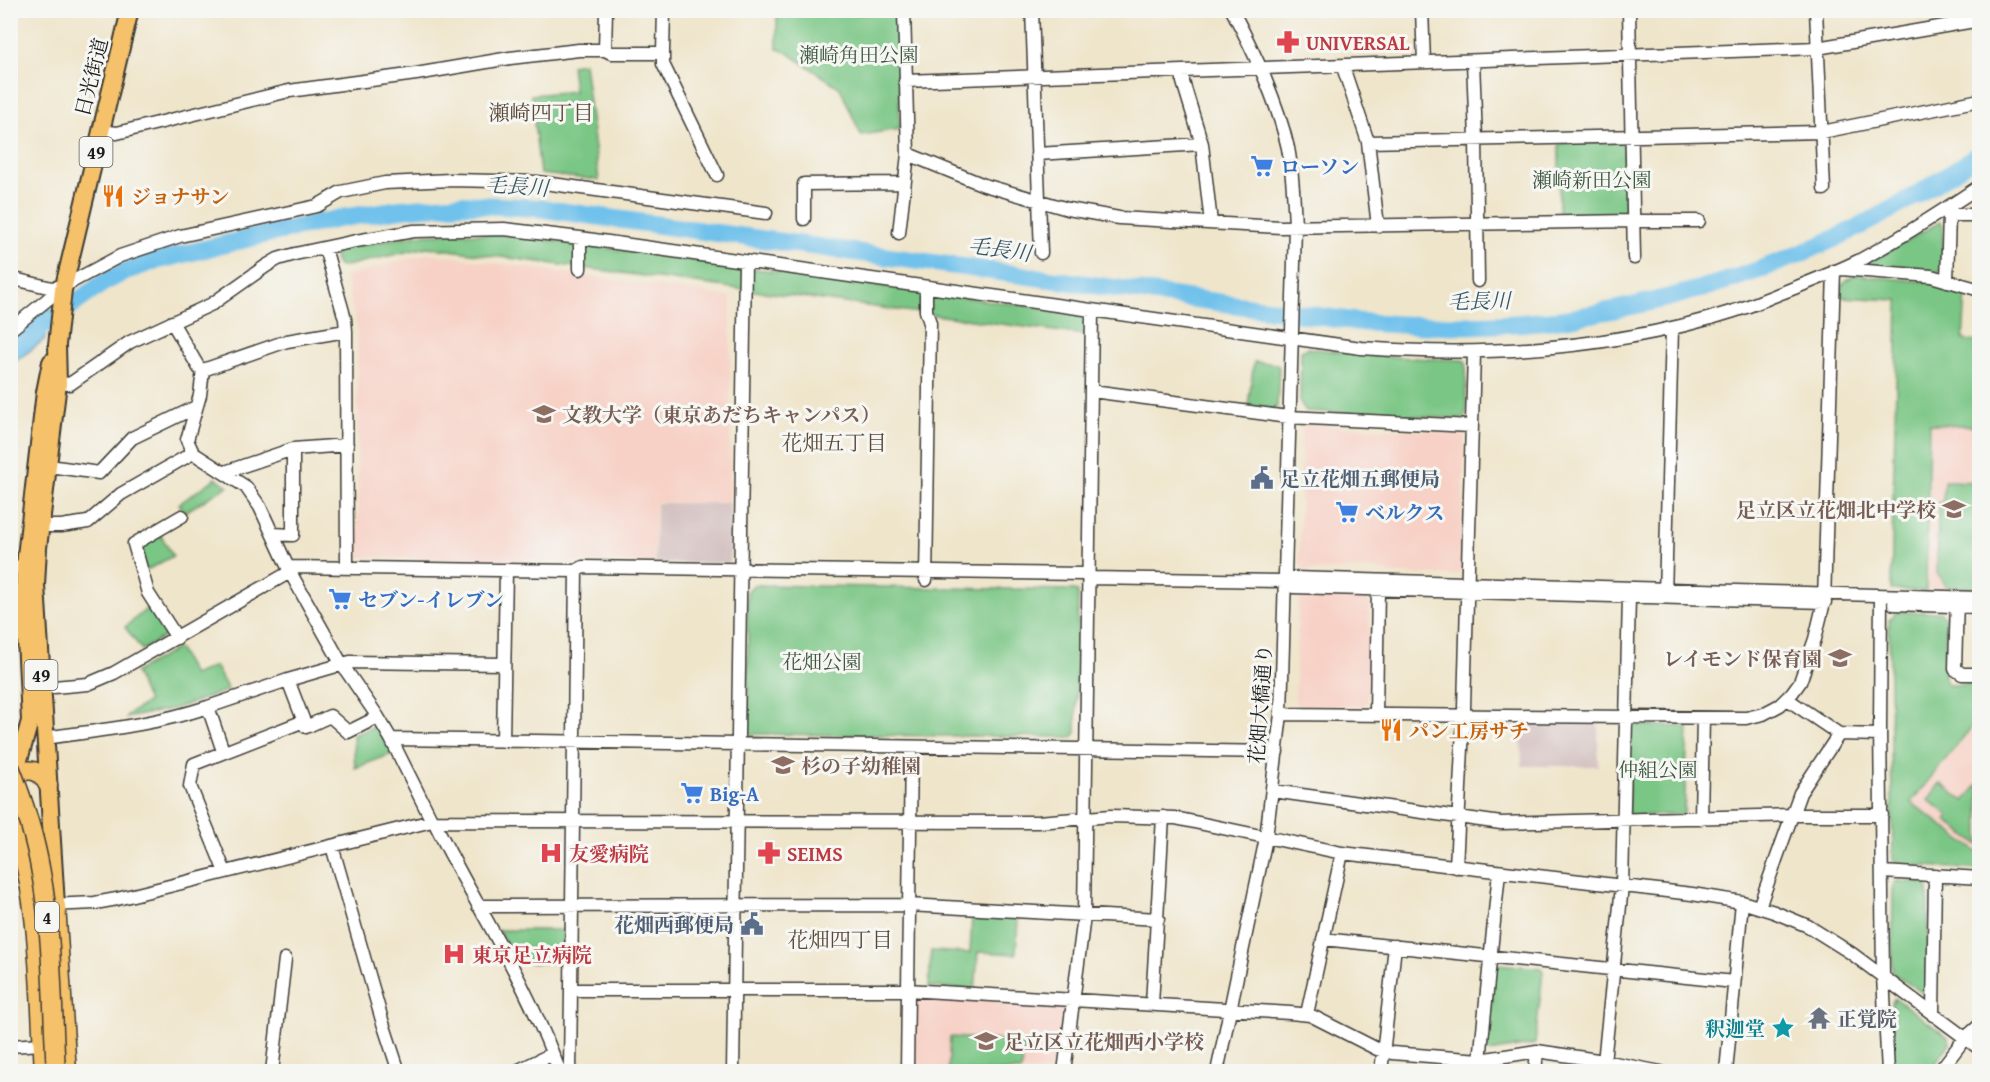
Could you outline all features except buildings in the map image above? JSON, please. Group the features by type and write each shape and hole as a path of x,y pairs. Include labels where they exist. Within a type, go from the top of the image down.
{"highway":[{"path":"13,771 34,770 45,778 48,785"},
{"name":"4","path":"13,771 13,816 24,857 32,906 44,1071"},
{"name":"4","path":"13,771 28,817 42,876 56,1071"},
{"name":"4","path":"56,905 67,1071"}],"main road":[{"name":"日光街道","path":"64,290 130,10"},
{"name":"49","path":"24,566 41,526 58,383 58,342 64,290"},
{"name":"49","path":"13,771 30,721 24,566 45,392 50,364 58,342"},
{"name":"49","path":"24,566 36,585 56,905"}],"street":[{"path":"605,50 606,10"},
{"path":"664,10 663,64 717,175"},
{"path":"899,232 908,154 904,10"},
{"path":"1032,10 1041,253"},
{"name":"花畑大橋通り","path":"1217,1071 1266,838 1281,714 1294,226 1294,196 1288,148 1272,96 1232,10"},
{"path":"1422,10 1424,62"},
{"path":"1629,10 1634,258"},
{"path":"1816,10 1824,189"},
{"path":"905,81 1343,67 1817,48 1980,20"},
{"path":"101,131 117,133 289,91 416,74 510,58 579,50 605,50 611,53 663,53"},
{"path":"1473,61 1478,281"},
{"path":"1343,67 1368,142 1378,226"},
{"path":"1183,72 1183,82 1203,144 1211,223"},
{"path":"1368,142 1822,132 1980,100"},
{"path":"1037,154 1203,144"},
{"path":"908,154 984,185 1040,199 1068,209 1119,218 1294,226 1699,221"},
{"path":"10,330 64,290 120,255 163,241 317,206 341,192 386,183 411,181 537,182 766,213"},
{"path":"804,219 804,184 903,183"},
{"path":"58,383 70,384 130,342 212,304 278,259 414,231 449,229 504,229 580,238 745,264 1361,348 1474,353 1562,348 1672,328 1734,311 1836,272 1948,212 1980,186"},
{"path":"1948,212 1980,215"},
{"path":"1947,281 1948,212"},
{"path":"580,238 580,269"},
{"path":"325,248 345,319 346,332 347,568"},
{"path":"734,1071 745,264"},
{"path":"1836,272 1931,276 1980,290"},
{"path":"1281,714 1626,718 1755,717 1772,710 1787,699 1800,682 1824,598 1836,272"},
{"path":"10,278 64,290"},
{"path":"926,288 926,311 930,323 926,576"},
{"path":"1064,1071 1084,916 1092,311"},
{"path":"172,322 199,368 203,370"},
{"path":"1665,593 1672,328"},
{"path":"203,370 287,341 346,332"},
{"path":"1456,867 1464,716 1474,353"},
{"path":"203,370 202,384 187,440 193,453 246,487 260,507 289,570 341,663 391,739 457,869 524,990 560,1071"},
{"path":"1092,391 1288,417 1471,426"},
{"path":"49,466 99,472 132,438 196,407"},
{"path":"225,472 293,449 347,445"},
{"path":"273,534 293,535 293,449"},
{"path":"41,526 88,522 121,494 193,453"},
{"path":"177,638 148,593 134,544 182,516"},
{"path":"42,688 88,684 137,661 289,570 347,568 576,571 583,575 1084,574 1089,578 1285,581 1293,578 1629,597 1665,593"},
{"path":"503,741 506,570"},
{"path":"570,1071 576,571"},
{"path":"1285,581 1293,586 1665,593 1957,602 1980,607"},
{"path":"1376,715 1378,589"},
{"path":"1603,1066 1622,886 1629,597"},
{"path":"1957,602 1980,598"},
{"path":"1880,600 1883,976 1888,1071"},
{"path":"1957,602 1955,669 1962,674 1980,674"},
{"path":"45,738 110,730 174,718 341,663 504,664"},
{"path":"288,680 306,728 330,716 348,732 378,717"},
{"path":"1787,699 1839,734 1880,735"},
{"path":"208,707 223,752"},
{"path":"1701,818 1703,718"},
{"path":"225,872 190,786 194,764 304,721"},
{"path":"1759,907 1800,793 1839,734"},
{"path":"391,739 1277,752"},
{"path":"907,1071 911,747"},
{"path":"1273,791 1458,818 1519,824 1624,819 1882,815"},
{"path":"32,906 117,899 433,821 1038,822 1131,816 1163,817 1188,820 1342,853 1692,894 1742,902 1808,926 1851,953 1980,1049"},
{"path":"1152,1004 1163,817"},
{"path":"332,846 399,1071"},
{"path":"1307,1014 1342,853"},
{"path":"1480,1060 1499,872"},
{"path":"1883,872 1980,878"},
{"path":"1933,1015 1935,875"},
{"path":"1726,1071 1742,902"},
{"path":"478,906 909,905 1158,919"},
{"path":"1323,939 1734,982"},
{"path":"1381,1071 1395,946"},
{"path":"272,1071 285,959"},
{"path":"572,990 907,990 1307,1014 1383,1052 1480,1060 1537,1051 1603,1066 1661,1071"},
{"path":"1939,1071 1965,1038 1980,1025"},
{"path":"10,1046 42,1044"},
{"path":"1535,1071 1537,1051"},
{"path":"515,1071 552,1054"}],"shaded area":[{"name":"文教大学（東京あだちキャンパス）","path":"428,253 731,297 730,502 655,502 654,563 358,557 357,327 345,277"},
{"path":"1305,424 1462,433 1465,436 1461,571 1457,575 1395,574 1376,569 1304,571 1299,563 1302,429"},
{"name":"足立区立花畑北中学校","path":"1931,424 1979,427 1979,593 1928,590"},
{"path":"656,503 730,503 730,562 655,563"},
{"path":"1303,596 1366,599 1370,602 1368,702 1364,706 1298,706 1295,702 1298,602"},
{"path":"1979,721 1979,851 1913,802"},
{"path":"1521,722 1598,723 1598,766 1522,766"},
{"name":"足立区立花畑西小学校","path":"916,996 1058,1005 1064,1010 1056,1071 911,1072 912,999"}],"green space":[{"name":"瀬崎角田公園","path":"891,13 897,19 900,129 861,135 840,88 786,52 777,49 777,16"},
{"path":"584,63 599,180 540,174 531,95 574,91 571,65"},
{"name":"瀬崎新田公園","path":"1619,142 1624,146 1626,212 1622,216 1563,217 1559,214 1559,146 1562,143"},
{"path":"1940,222 1943,225 1942,269 1938,272 1867,266 1866,264"},
{"path":"456,233 510,235 1086,314 1088,324 1084,335 427,247 341,267 336,264 334,252 337,249 417,235"},
{"path":"1855,275 1930,282 1966,293 1963,340 1979,342 1979,426 1929,424 1926,591 1891,590 1898,300 1841,297 1843,283"},
{"path":"1308,348 1425,359 1464,360 1466,362 1466,416 1463,419 1306,411 1300,402 1301,351"},
{"path":"1254,362 1276,364 1279,367 1277,407 1274,409 1248,406"},
{"path":"216,478 228,486 185,512 179,504"},
{"path":"1944,481 1979,482 1979,588 1946,587 1937,573 1938,502 1943,503"},
{"path":"160,534 173,556 145,571 141,545"},
{"name":"花畑公園","path":"754,585 1075,590 1078,593 1076,733 1072,737 749,734 747,591"},
{"path":"150,606 167,635 142,650 125,627"},
{"path":"1897,612 1941,612 1946,619 1945,681 1948,685 1979,684 1979,718 1911,802 1979,853 1979,870 1897,864 1893,860 1889,620"},
{"path":"178,648 193,675 215,666 228,690 177,708 126,718 127,715 148,702 135,672"},
{"name":"仲組公園","path":"1630,725 1688,727 1684,814 1631,816 1628,811"},
{"path":"376,726 392,754 355,768 353,735"},
{"path":"1940,783 1964,801 1979,783 1979,845 1946,820 1949,815 1928,800"},
{"path":"1896,881 1925,883 1928,886 1928,992 1924,994 1894,974 1892,970 1893,885"},
{"path":"972,916 1018,918 1016,954 978,952 975,990 929,987 931,951 970,953"},
{"path":"498,930 564,930 564,963 517,963"},
{"path":"1499,964 1541,968 1543,972 1535,1044 1490,1052 1487,1049 1495,966"},
{"path":"1895,998 1949,1038 1950,1043 1930,1071 1894,1071 1892,1002"},
{"path":"950,1037 1025,1042 1021,1071 948,1071"}],"water":[{"path":"50,303 45,339 11,365 11,333"}],"waterway":[{"name":"毛長川","path":"10,350 103,283 126,271 155,261 342,218 401,209 462,204 537,208 1360,322 1458,325 1555,320 1584,316 1679,295 1770,266 1857,228 1899,205 1980,153"}],"place":[{"name":"UNIVERSAL","path":"1288,42"},
{"name":"ローソン","path":"1262,166"},
{"name":"ジョナサン","path":"113,196"},
{"name":"文教大学（東京あだちキャンパス）","path":"544,414"},
{"name":"足立花畑五郵便局","path":"1262,478"},
{"name":"足立区立花畑北中学校","path":"1954,509"},
{"name":"ベルクス","path":"1347,512"},
{"name":"セブン-イレブン","path":"340,599"},
{"name":"レイモンド保育園","path":"1840,658"},
{"name":"パン工房サチ","path":"1391,730"},
{"name":"杉の子幼稚園","path":"783,765"},
{"name":"Big-A","path":"692,793"},
{"name":"友愛病院","path":"551,853"},
{"name":"SEIMS","path":"769,853"},
{"name":"花畑西郵便局","path":"752,924"},
{"name":"東京足立病院","path":"454,954"},
{"name":"正覚院","path":"1819,1018"},
{"name":"釈迦堂","path":"1783,1028"},
{"name":"足立区立花畑西小学校","path":"986,1041"}],"district":[{"name":"瀬崎四丁目","path":"541,112"},
{"name":"花畑五丁目","path":"834,442"},
{"name":"花畑四丁目","path":"840,939"}]}
